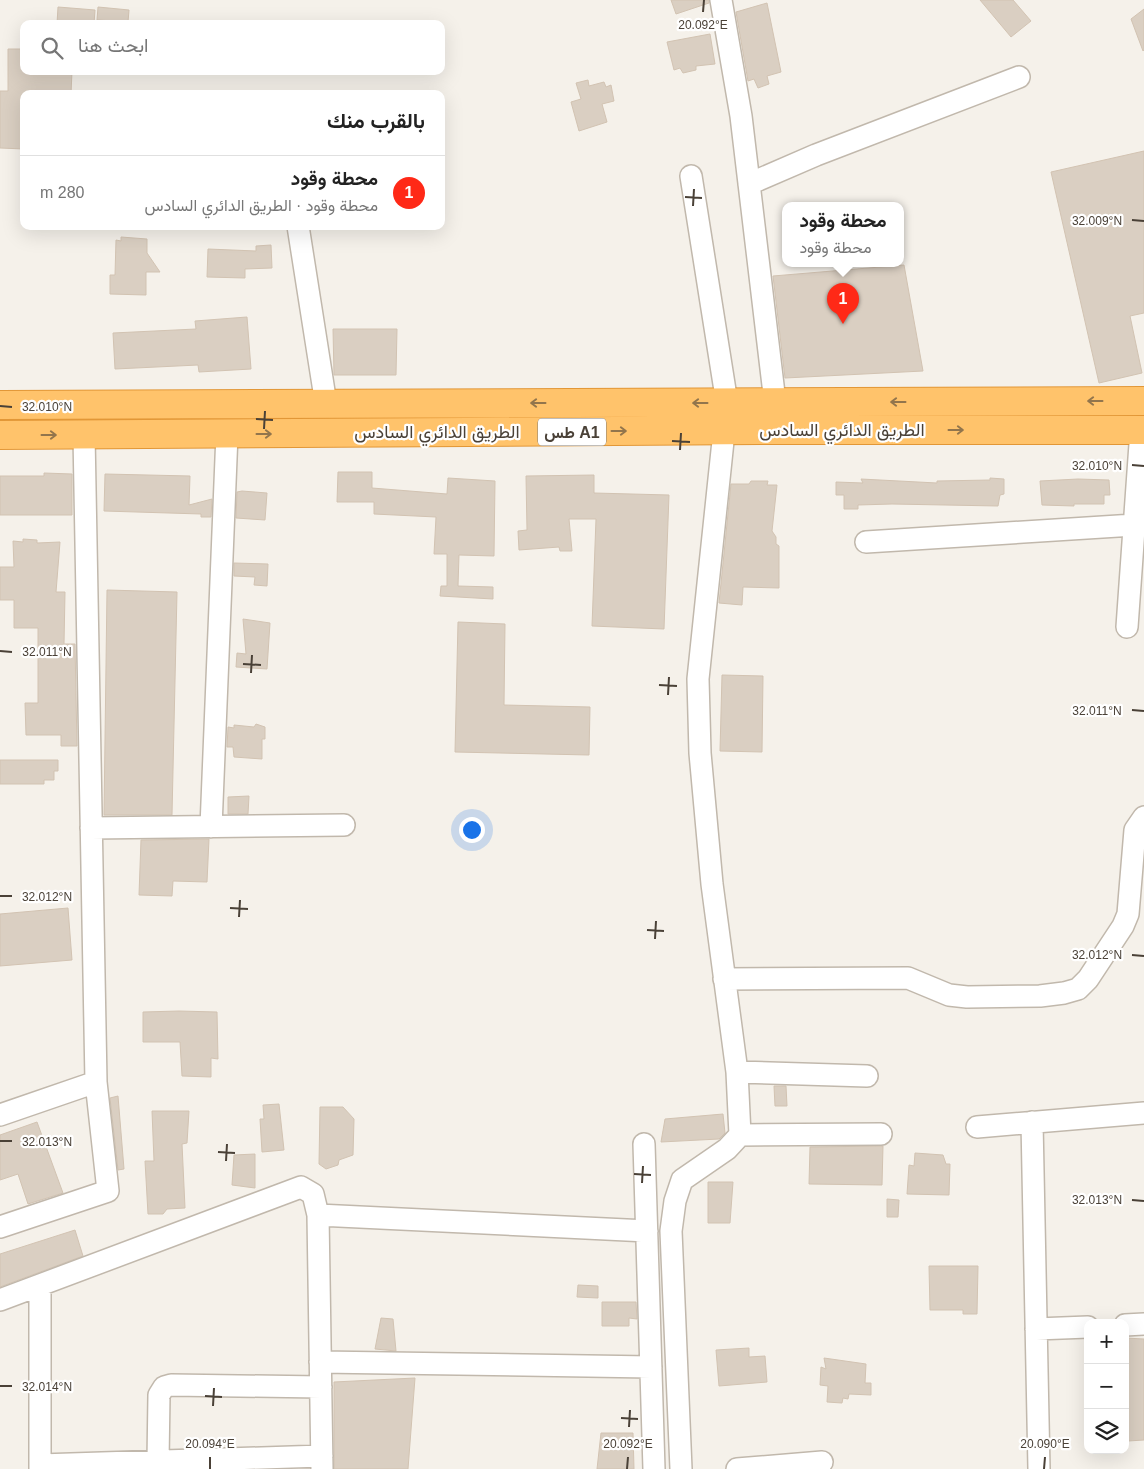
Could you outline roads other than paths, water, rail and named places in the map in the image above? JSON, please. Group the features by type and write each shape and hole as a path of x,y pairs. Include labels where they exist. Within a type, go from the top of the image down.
{"highway":[{"name":"الطريق الدائري السادس","path":"0,405 1144,401"},
{"name":"الطريق الدائري السادس","path":"0,435 724,430 1143,430"}],"street":[{"path":"721,0 741,116 775,402"},
{"path":"749,184 816,156 1019,78"},
{"path":"681,1469 671,1231 675,1201 682,1180 727,1149 740,1135 737,1072 712,884 701,772 698,679 727,403 691,176"},
{"path":"299,230 326,404"},
{"path":"1127,627 1143,430"},
{"path":"212,826 227,434"},
{"path":"0,1227 108,1191 96,1082 84,435"},
{"path":"866,542 1134,525"},
{"path":"724,979 908,978 949,995 966,997 1040,996 1078,989 1088,979 1123,926 1128,914 1135,830 1144,817"},
{"path":"91,828 344,825"},
{"path":"737,1072 868,1076"},
{"path":"0,1115 96,1082"},
{"path":"977,1127 1144,1113"},
{"path":"1032,1122 1039,1469"},
{"path":"740,1135 881,1134"},
{"path":"644,1144 654,1469"},
{"path":"0,1300 301,1187 313,1194 318,1215 322,1463 158,1461 40,1467 40,1285"},
{"path":"318,1215 647,1231"},
{"path":"1129,1325 1144,1324"},
{"path":"1036,1329 1084,1326"},
{"path":"320,1362 651,1367"},
{"path":"158,1461 159,1395 164,1387 170,1385 321,1387"},
{"path":"737,1469 822,1462"}],"place":[{"name":"محطة وقود","path":"843,324"}]}
